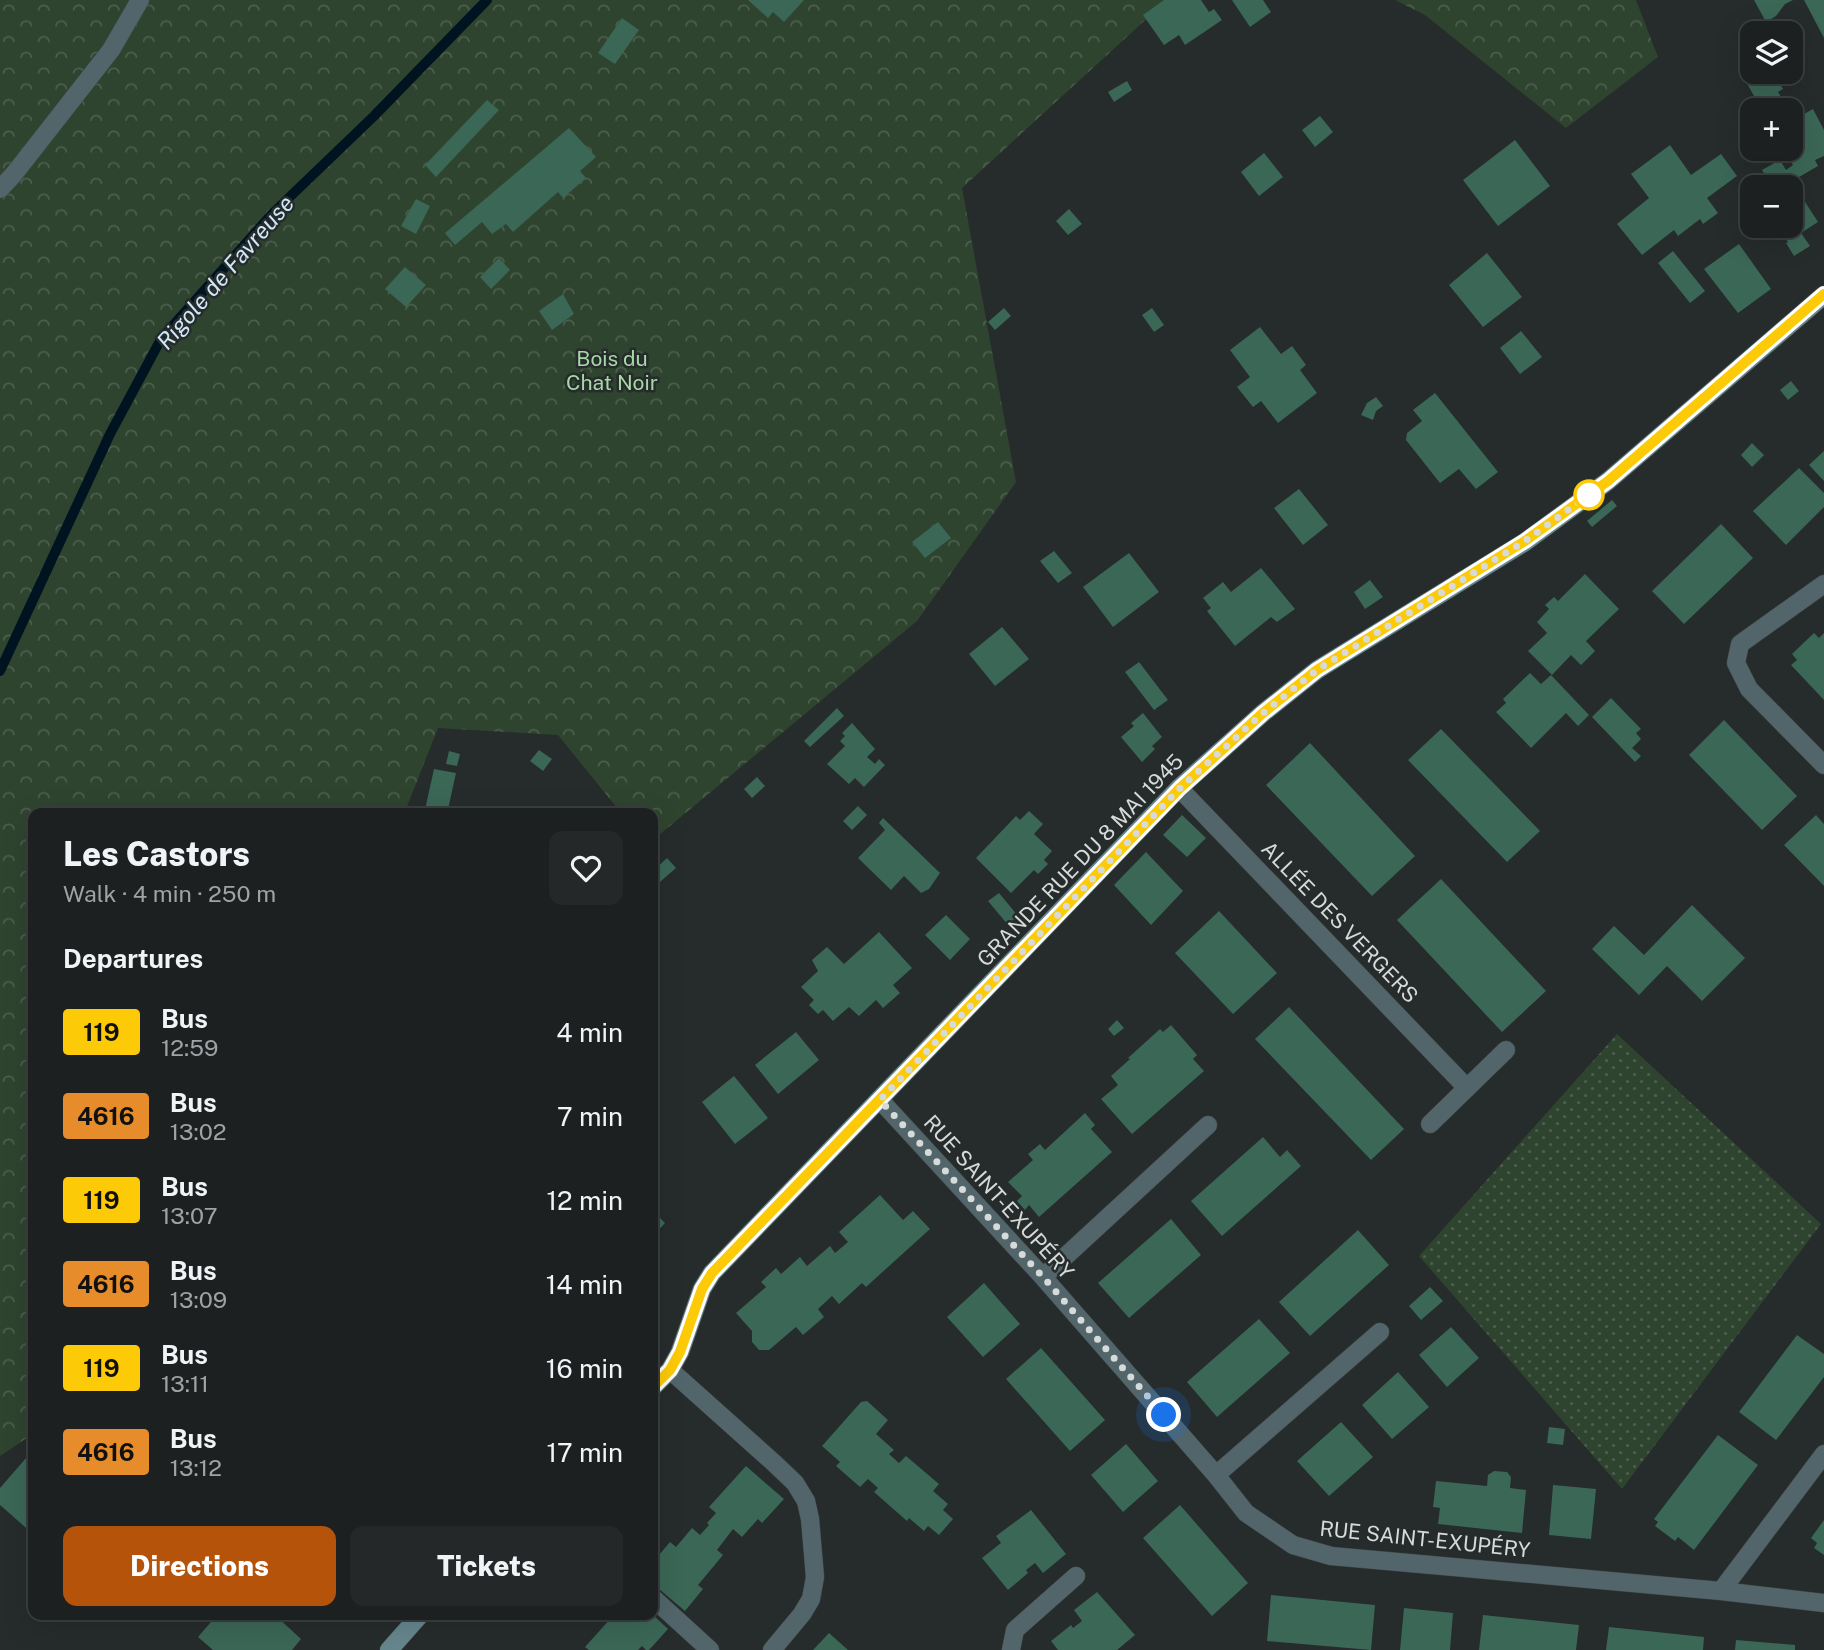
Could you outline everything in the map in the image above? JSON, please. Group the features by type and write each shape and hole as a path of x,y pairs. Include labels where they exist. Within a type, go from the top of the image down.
{"main road":[{"name":"GRANDE RUE DU 8 MAI 1945","path":"658,1382 670,1370 680,1352 702,1289 712,1273 1180,788 1263,713 1317,670 1525,541 1608,481 1824,295"},
{"path":"389,1650 416,1620"}],"street":[{"path":"0,188 14,174 111,50 140,0"},
{"path":"1824,584 1740,644 1736,663 1749,689 1824,765"},
{"name":"ALLÉE DES VERGERS","path":"1180,788 1467,1088"},
{"path":"1430,1124 1506,1050"},
{"name":"RUE SAINT-EXUPÉRY","path":"880,1100 1043,1277 1247,1513 1293,1545 1331,1556 1824,1602"},
{"path":"1043,1277 1208,1125"},
{"path":"1216,1475 1380,1332"},
{"path":"670,1370 795,1483 806,1501 815,1577 811,1599 772,1650"},
{"path":"1721,1591 1824,1454"},
{"path":"1011,1650 1015,1630 1076,1576"},
{"path":"658,1603 710,1650"}],"green space":[{"name":"Bois du Chat Noir","path":"0,0 1167,0 962,188 1016,482 917,621 658,836 658,808 617,808 558,735 438,728 406,808 28,808 28,1437 0,1456"},
{"path":"1395,0 1636,0 1658,57 1566,128 1425,15"},
{"path":"1617,1034 1821,1224 1622,1489 1419,1256"}],"building":[{"path":"748,0 804,0 784,22 773,12 768,18"},
{"path":"1164,0 1201,0 1209,12 1214,9 1222,20 1185,45 1179,35 1164,45 1143,15"},
{"path":"1232,0 1263,0 1271,12 1250,27"},
{"path":"1754,0 1793,0 1785,4 1776,16 1765,21"},
{"path":"1804,0 1824,0 1824,38"},
{"path":"622,18 639,30 615,64 598,53"},
{"path":"1127,81 1132,90 1114,102 1108,92"},
{"path":"1747,84 1780,84 1783,89 1778,92 1782,98 1755,98"},
{"path":"487,100 499,110 436,177 425,165"},
{"path":"1813,109 1824,130 1824,156 1815,160 1818,166 1802,175 1765,175 1762,170 1778,161 1786,170 1793,165 1790,161 1803,161 1803,115"},
{"path":"1320,116 1333,132 1315,147 1302,130"},
{"path":"569,128 596,157 580,171 586,178 563,198 558,192 513,232 506,224 492,234 482,222 455,245 445,233"},
{"path":"1515,140 1550,186 1498,226 1463,180"},
{"path":"1670,145 1691,175 1721,154 1737,176 1707,198 1718,213 1703,224 1700,219 1678,236 1674,230 1642,255 1617,224 1649,198 1631,174"},
{"path":"1264,153 1283,177 1259,196 1241,172"},
{"path":"416,199 430,206 416,234 401,226"},
{"path":"1803,199 1818,222 1803,232"},
{"path":"1069,209 1082,224 1068,235 1056,221"},
{"path":"1803,236 1810,246 1794,256 1786,243 1786,238"},
{"path":"1739,244 1771,289 1738,313 1704,269"},
{"path":"1673,251 1705,291 1690,303 1658,263"},
{"path":"1487,253 1522,297 1483,327 1449,285"},
{"path":"499,258 510,270 491,289 480,277"},
{"path":"405,267 426,285 406,307 385,289"},
{"path":"563,294 574,314 552,330 539,311"},
{"path":"1004,308 1011,316 995,330 988,322"},
{"path":"1152,308 1164,325 1154,332 1142,315"},
{"path":"1260,327 1281,354 1292,346 1306,365 1300,370 1317,393 1278,423 1261,401 1253,407 1237,387 1250,377 1230,350"},
{"path":"1521,331 1542,357 1520,374 1500,348"},
{"path":"1791,381 1799,391 1788,400 1780,390"},
{"path":"1435,393 1498,472 1476,489 1459,469 1440,483 1406,440 1407,433 1422,421 1413,410"},
{"path":"1376,397 1383,406 1376,411 1373,420 1361,415 1367,403"},
{"path":"1752,443 1764,455 1752,467 1741,455"},
{"path":"1824,451 1824,481 1809,465"},
{"path":"1799,468 1824,493 1824,507 1786,545 1753,511"},
{"path":"1299,489 1328,525 1303,545 1274,508"},
{"path":"1612,500 1617,506 1592,527 1587,521"},
{"path":"938,522 951,538 925,558 912,542"},
{"path":"1721,524 1753,558 1684,624 1652,591"},
{"path":"1054,551 1072,573 1058,583 1040,561"},
{"path":"1129,553 1159,592 1113,627 1083,587"},
{"path":"1261,568 1295,609 1277,622 1271,617 1235,646 1207,611 1211,608 1203,598 1223,582 1231,592"},
{"path":"1585,574 1619,609 1586,641 1595,651 1581,665 1571,655 1552,675 1528,651 1547,633 1537,622 1549,609 1545,605 1554,597 1558,601"},
{"path":"1370,580 1383,597 1365,609 1354,592"},
{"path":"1002,627 1029,659 995,686 969,654"},
{"path":"1814,633 1819,638 1824,633 1824,700 1791,665 1797,660 1792,654"},
{"path":"1139,662 1168,700 1154,710 1125,672"},
{"path":"1530,673 1541,684 1551,675 1589,715 1578,726 1566,713 1531,748 1496,712 1506,703 1503,699"},
{"path":"1611,698 1641,729 1636,733 1641,739 1632,748 1641,756 1635,762 1592,717"},
{"path":"837,708 844,716 810,747 804,741"},
{"path":"1143,713 1162,737 1152,746 1155,749 1142,762 1121,737 1134,726 1131,723"},
{"path":"1724,720 1797,796 1762,830 1689,755"},
{"path":"852,723 875,749 867,757 875,764 879,759 885,765 864,787 855,778 849,784 827,764 845,746 840,741 845,736 842,733"},
{"path":"1441,729 1540,831 1507,862 1408,760"},
{"path":"1310,743 1415,856 1372,896 1266,785"},
{"path":"539,750 552,759 543,771 530,761"},
{"path":"449,751 460,754 457,766 446,764"},
{"path":"434,769 456,773 448,808 425,808"},
{"path":"757,777 765,786 752,798 744,789"},
{"path":"858,806 867,815 852,830 843,821"},
{"path":"1029,811 1043,824 1034,834 1052,851 1044,860 1048,864 1038,874 1034,870 1011,893 976,858 1016,816 1020,820"},
{"path":"1182,815 1206,838 1187,857 1163,835"},
{"path":"1816,815 1824,824 1824,886 1784,845"},
{"path":"883,818 940,873 929,889 921,893 904,876 891,890 858,858 885,830 879,823"},
{"path":"1146,852 1183,891 1151,925 1114,885"},
{"path":"667,858 676,868 658,884 658,866"},
{"path":"1441,879 1546,991 1502,1032 1397,920"},
{"path":"999,893 1018,916 1008,925 988,901"},
{"path":"1692,905 1745,958 1702,1001 1667,966 1639,995 1592,949 1614,926 1644,955"},
{"path":"1219,911 1277,973 1233,1014 1175,953"},
{"path":"946,915 970,939 950,960 925,935"},
{"path":"879,932 912,968 893,985 900,993 883,1008 876,1000 859,1016 849,1007 833,1021 823,1010 818,1014 809,1005 814,1000 801,987 818,971 812,960 827,947 844,964"},
{"path":"1289,1007 1404,1129 1371,1160 1255,1039"},
{"path":"1117,1020 1124,1028 1114,1036 1108,1029"},
{"path":"1171,1025 1197,1055 1193,1059 1204,1071 1132,1134 1101,1099 1118,1085 1111,1076 1130,1059 1128,1058 1160,1029 1163,1032"},
{"path":"796,1032 819,1060 778,1094 755,1065"},
{"path":"734,1076 768,1118 735,1144 702,1102"},
{"path":"1085,1113 1095,1125 1091,1129 1112,1152 1039,1217 1029,1205 1025,1210 1017,1201 1022,1196 1008,1182 1033,1160 1028,1154 1040,1144 1045,1150"},
{"path":"1263,1137 1280,1157 1287,1150 1301,1166 1222,1236 1191,1201"},
{"path":"880,1195 903,1220 913,1211 930,1229 866,1287 862,1283 839,1304 832,1296 818,1309 824,1317 803,1335 796,1327 769,1350 759,1350 752,1342 752,1331 736,1313 766,1287 761,1282 776,1268 781,1274 800,1257 807,1266 830,1246 835,1253 848,1242 839,1232"},
{"path":"658,1216 665,1223 658,1231"},
{"path":"1171,1219 1201,1255 1129,1318 1098,1283"},
{"path":"1358,1230 1389,1265 1310,1336 1279,1302"},
{"path":"984,1283 1020,1324 983,1357 947,1317"},
{"path":"1430,1287 1443,1301 1421,1320 1409,1306"},
{"path":"1259,1319 1290,1353 1217,1417 1187,1382"},
{"path":"1451,1327 1479,1358 1447,1387 1419,1355"},
{"path":"1797,1335 1824,1354 1824,1377 1776,1440 1739,1412"},
{"path":"1041,1348 1105,1420 1070,1451 1006,1379"},
{"path":"1398,1372 1429,1407 1392,1439 1362,1405"},
{"path":"867,1401 888,1420 876,1434 894,1450 889,1454 899,1463 906,1456 939,1484 933,1491 948,1504 943,1510 953,1519 939,1535 928,1526 924,1531 909,1518 907,1521 874,1492 878,1488 868,1479 860,1487 836,1466 840,1462 822,1446 861,1402"},
{"path":"1341,1422 1373,1457 1329,1496 1297,1461"},
{"path":"1549,1427 1565,1429 1563,1445 1547,1443"},
{"path":"1718,1435 1758,1465 1694,1550 1678,1537 1675,1541 1655,1526 1658,1522 1654,1519"},
{"path":"1126,1444 1158,1481 1123,1512 1091,1475"},
{"path":"28,1456 28,1530 0,1505 0,1488"},
{"path":"746,1466 784,1499 762,1523 758,1519 742,1537 733,1529 717,1550 723,1555 698,1585 703,1589 685,1611 658,1588 658,1556 670,1542 676,1547 692,1528 700,1535 716,1513 709,1507"},
{"path":"1494,1471 1507,1472 1511,1477 1510,1488 1526,1490 1522,1533 1438,1524 1440,1508 1433,1507 1436,1481 1487,1486 1488,1475"},
{"path":"1553,1485 1596,1489 1591,1539 1549,1535"},
{"path":"1180,1505 1248,1583 1212,1616 1143,1538"},
{"path":"1031,1510 1066,1554 1043,1573 1035,1563 1026,1570 1028,1573 1008,1590 982,1558 1001,1543 996,1536"},
{"path":"1824,1520 1824,1555 1814,1548 1817,1543 1811,1538"},
{"path":"1097,1592 1135,1635 1117,1650 1058,1650 1051,1641 1071,1625 1073,1628 1082,1621 1074,1610"},
{"path":"1271,1595 1375,1605 1371,1650 1267,1641"},
{"path":"1404,1608 1453,1613 1450,1650 1400,1650"},
{"path":"1483,1615 1579,1625 1576,1650 1479,1650"},
{"path":"213,1620 280,1620 301,1639 292,1650 213,1650 198,1637"},
{"path":"609,1620 658,1620 668,1629 649,1650 642,1646 638,1650 589,1650 585,1647"},
{"path":"1609,1627 1704,1637 1703,1650 1606,1650"},
{"path":"829,1633 848,1650 813,1650"},
{"path":"1736,1640 1795,1645 1795,1650 1735,1650"}],"waterway":[{"name":"Rigole de Favreuse","path":"0,671 110,434 161,339 273,213 374,116 487,0"}],"bus line":[{"name":"119","path":"658,1382 670,1370 680,1352 702,1289 712,1273 1180,788 1263,713 1317,670 1525,541 1608,481 1824,294"}],"route":[{"path":"1164,1415 1043,1277 880,1100 1180,788 1263,713 1317,670 1525,541 1593,492 1589,495"}]}
